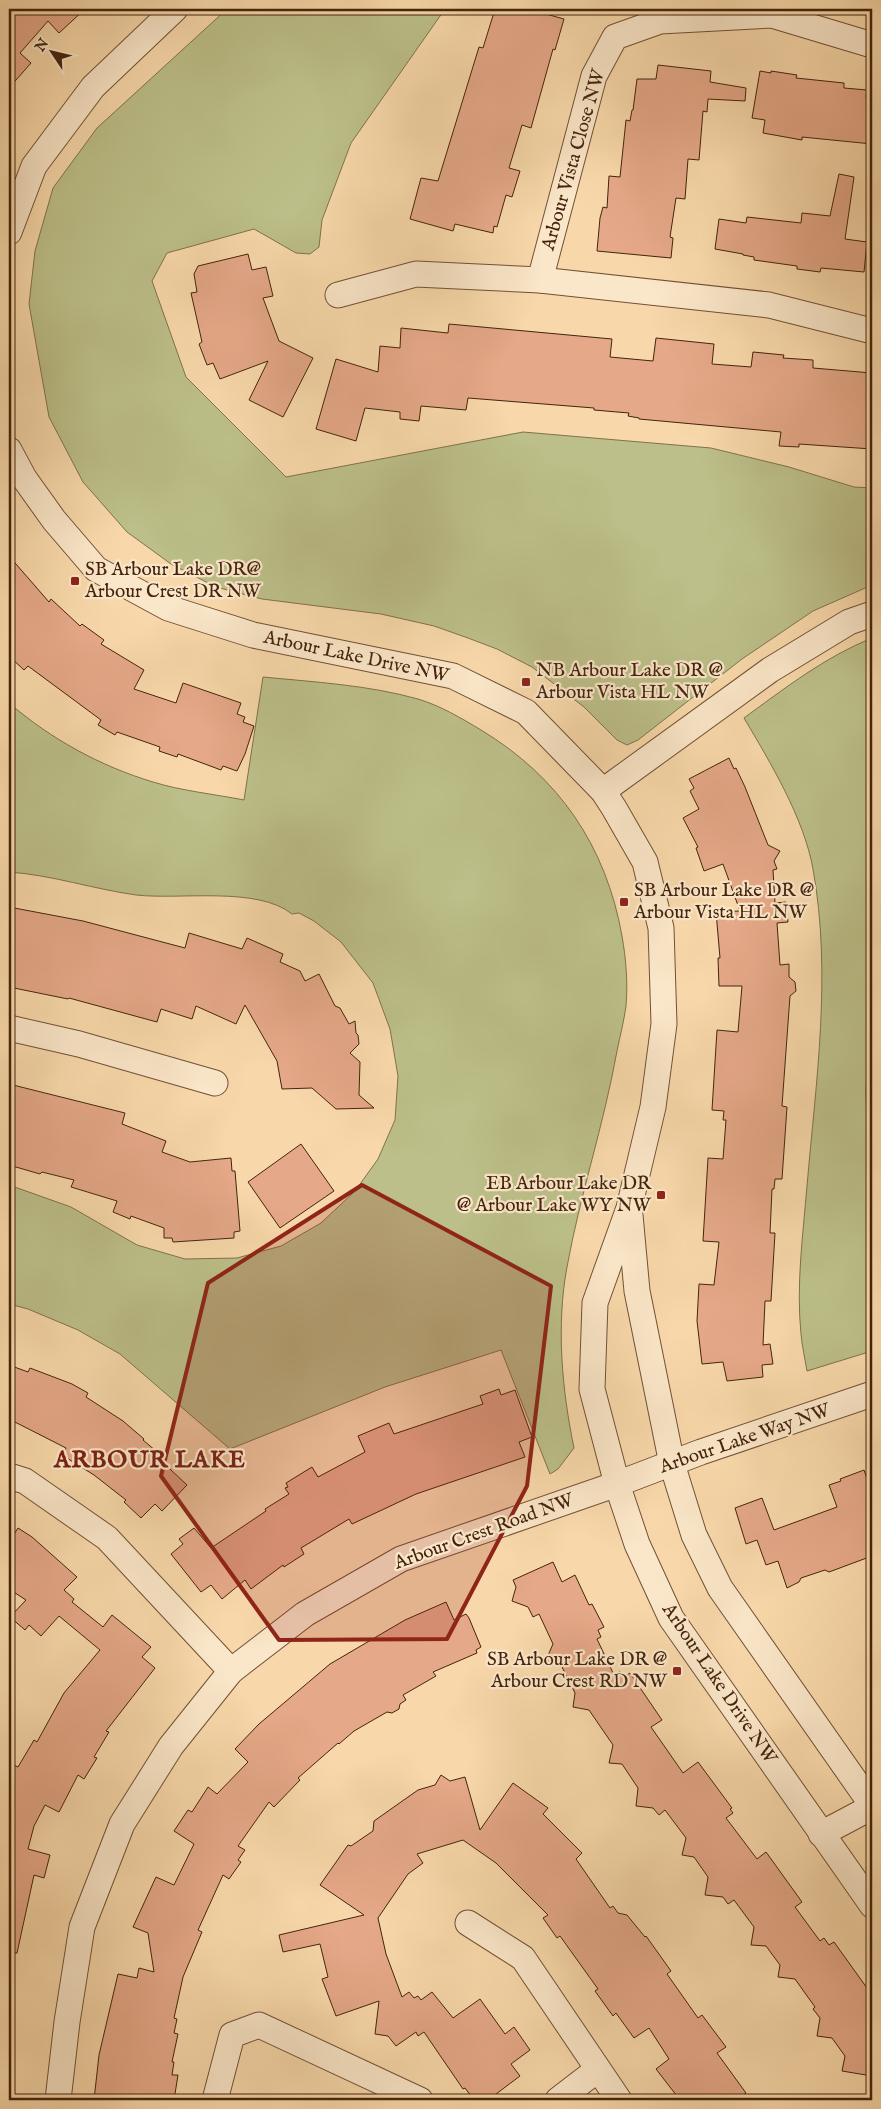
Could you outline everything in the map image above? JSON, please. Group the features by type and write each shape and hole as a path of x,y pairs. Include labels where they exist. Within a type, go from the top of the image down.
{"street":[{"path":"9,232 34,166 93,87 175,9"},
{"name":"Arbour Vista Close NW","path":"540,280 594,76 615,38 660,21 772,15 872,45"},
{"path":"338,295 416,274 540,280 769,305 872,331"},
{"name":"Arbour Lake Drive NW","path":"9,452 24,478 54,520 96,569 168,608 253,635 453,676 526,712 603,791 645,862 661,928 664,1024 652,1107 629,1208 595,1302 592,1389 617,1484 637,1544 671,1618 872,1905"},
{"path":"603,791 770,670 849,622 872,614"},
{"path":"9,1028 79,1044 215,1083"},
{"name":"Arbour Lake Drive NW","path":"629,1208 637,1291 672,1464 694,1536 720,1588 872,1806 821,1834"},
{"name":"Arbour Lake Way NW","path":"617,1484 701,1452 872,1394"},
{"path":"9,1476 25,1481 108,1538 231,1671"},
{"name":"Arbour Crest Road NW","path":"58,2100 67,2022 82,1928 122,1824 171,1746 231,1671 305,1614 401,1559 617,1484"},
{"path":"468,1923 522,1958 597,2070 620,2100"},
{"path":"215,2100 232,2035 259,2026 420,2100"},
{"path":"558,2100 597,2070"}],"highlighted area":[{"path":"362,1185 551,1286 527,1486 447,1639 279,1640 161,1476 208,1283"}],"green space":[{"path":"227,9 445,9 351,143 322,220 319,247 310,254 296,253 254,229 167,253 152,281 186,377 286,477 523,432 711,448 789,467 854,487 872,488 872,585 813,611 742,659 638,740 627,745 617,740 584,707 532,667 497,649 434,626 381,614 262,599 216,587 171,564 127,532 83,482 49,417 29,304 35,251 53,188 97,128"},
{"path":"872,638 872,990 870,990 866,1091 867,1118 872,1124 872,1351 807,1371 801,1334 799,1297 802,1241 818,1067 822,988 819,908 809,850 802,830 785,791 744,718 838,654"},
{"path":"263,677 341,685 399,694 435,705 466,721 509,749 534,769 556,792 575,817 591,844 604,872 615,903 625,953 626,1006 606,1105 572,1240 564,1289 561,1335 562,1358 566,1404 574,1448 558,1469 550,1474 501,1350 385,1387 230,1449 120,1354 78,1330 28,1309 9,1304 9,1185 71,1207 137,1245 185,1259 237,1258 281,1246 321,1223 355,1191 378,1159 395,1120 398,1076 390,1029 373,983 341,942 314,921 299,913 292,914 277,905 259,900 217,896 136,895 41,876 9,872 9,703 59,740 114,768 164,785 244,800"}],"building":[{"path":"9,9 85,9 59,33 48,21 20,53 31,63 9,88"},
{"path":"495,9 548,9 546,14 564,19 555,50 553,49 531,128 522,125 509,168 520,171 512,197 506,195 497,227 494,226 493,233 455,224 453,231 410,219 421,178 438,181 479,47 483,48"},
{"path":"658,65 711,71 710,82 746,88 745,101 708,99 707,112 703,111 699,160 688,159 685,199 676,198 670,237 673,238 671,258 597,251 600,218 603,207 607,208 609,176 620,177 626,120 630,121 633,110 637,79 656,79"},
{"path":"760,71 797,75 796,78 844,83 844,88 867,90 866,97 872,98 872,144 802,137 802,140 763,133 765,120 752,118"},
{"path":"839,174 854,177 845,239 867,242 864,272 821,268 820,272 797,269 797,266 754,260 754,257 715,249 719,219 746,223 747,217 801,223 802,213 830,216"},
{"path":"248,254 252,270 266,267 273,296 263,298 279,341 313,358 283,417 249,400 268,361 220,379 213,363 207,365 199,344 202,342 191,293 197,292 194,274 198,266"},
{"path":"449,324 612,339 610,357 653,361 656,338 714,344 712,364 751,367 753,352 784,355 783,358 813,360 813,368 872,373 872,449 799,444 799,447 779,446 781,432 639,419 628,416 629,413 594,410 594,408 468,398 466,410 421,406 419,421 400,419 400,412 365,408 356,441 316,429 336,359 378,372 380,346 400,348 401,328 448,333"},
{"path":"9,556 49,602 51,599 80,626 82,624 104,640 101,644 144,670 134,689 176,703 183,683 241,703 237,714 245,717 243,722 254,726 237,771 223,766 221,770 178,754 177,757 159,751 160,747 117,732 115,735 98,725 101,720 28,666 24,670 9,656"},
{"path":"729,758 745,787 768,845 780,851 774,861 777,869 773,870 775,903 786,902 788,922 777,923 780,965 789,964 789,977 795,982 796,991 790,996 782,1106 787,1107 782,1179 775,1179 774,1189 772,1189 770,1233 775,1233 771,1301 765,1301 763,1345 770,1344 773,1364 762,1365 763,1377 727,1381 723,1362 702,1364 697,1321 699,1284 714,1285 719,1242 703,1241 708,1158 723,1159 726,1120 723,1120 724,1111 712,1110 717,1030 738,1032 742,986 719,986 718,958 720,958 716,912 740,911 723,864 704,871 696,848 698,847 683,818 699,809 690,791 694,788 689,779"},
{"path":"9,907 83,921 185,948 189,933 242,949 247,938 283,954 280,962 300,971 305,981 319,974 335,1006 340,1008 349,1024 355,1021 359,1044 350,1053 360,1062 359,1095 374,1108 336,1109 312,1088 282,1089 277,1061 245,1005 236,1024 196,1006 192,1019 161,1009 157,1022 69,998 9,987"},
{"path":"9,1084 125,1113 122,1124 166,1141 162,1152 190,1162 231,1158 232,1171 235,1171 240,1231 234,1232 234,1238 173,1242 172,1238 164,1238 164,1228 131,1216 130,1219 113,1212 117,1201 71,1187 74,1180 42,1172 40,1174 9,1165"},
{"path":"301,1144 334,1191 280,1228 248,1182"},
{"path":"9,1365 28,1372 30,1368 72,1384 88,1393 86,1397 123,1421 144,1439 156,1451 154,1454 187,1485 162,1511 155,1504 141,1518 124,1502 126,1500 94,1475 62,1455 66,1448 9,1419"},
{"path":"499,1389 501,1395 515,1390 532,1437 519,1442 525,1457 416,1494 352,1524 349,1519 301,1548 304,1554 284,1567 283,1565 251,1589 245,1580 222,1599 211,1585 201,1592 171,1554 183,1544 179,1539 194,1528 211,1548 289,1494 285,1488 288,1487 286,1483 312,1467 318,1477 365,1452 358,1436 389,1423 394,1434 483,1404 480,1396"},
{"path":"864,1470 872,1493 872,1556 829,1572 825,1570 801,1578 799,1582 787,1588 778,1561 766,1565 757,1540 746,1544 735,1508 762,1498 774,1530 837,1507 829,1485"},
{"path":"18,1528 32,1537 77,1577 64,1590 74,1599 72,1602 103,1627 112,1615 151,1647 142,1657 155,1668 106,1731 109,1732 94,1757 97,1758 84,1779 78,1775 59,1812 45,1805 34,1826 28,1849 50,1855 44,1878 34,1875 17,1953 9,1953 9,1763 18,1767 34,1740 37,1742 64,1693 100,1650 59,1616 41,1636 29,1625 25,1630 10,1617 26,1600 9,1589 9,1542"},
{"path":"553,1562 562,1582 575,1575 589,1605 592,1604 604,1627 598,1630 601,1637 597,1639 614,1675 620,1671 624,1677 630,1673 662,1720 651,1727 683,1773 698,1762 732,1808 730,1809 733,1813 726,1818 757,1859 766,1852 802,1902 795,1907 820,1941 824,1938 829,1945 834,1942 872,1995 872,2076 842,2071 845,2056 832,2038 817,2036 820,2018 813,2009 815,2007 795,1979 778,1977 780,1965 766,1946 751,1945 754,1927 734,1900 728,1904 723,1897 705,1895 708,1877 694,1857 682,1855 686,1838 665,1810 659,1815 653,1808 636,1806 638,1788 622,1764 609,1763 613,1745 589,1710 573,1707 575,1693 561,1665 546,1660 553,1644 539,1614 533,1617 528,1607 512,1601 516,1587 513,1580"},
{"path":"446,1602 454,1620 466,1614 469,1618 481,1647 476,1650 477,1653 433,1672 436,1676 403,1695 406,1700 400,1704 399,1709 392,1713 387,1712 354,1731 338,1743 298,1778 300,1780 274,1807 269,1802 238,1846 245,1850 238,1860 241,1862 229,1879 223,1875 198,1930 202,1932 183,1977 174,2018 177,2019 174,2033 178,2034 172,2062 174,2062 172,2075 178,2075 174,2100 94,2100 99,2055 118,1974 137,1978 139,1968 154,1972 148,1933 133,1927 156,1877 174,1885 194,1844 174,1831 188,1810 192,1812 208,1787 217,1794 248,1762 235,1749 259,1724 330,1664 405,1620"},
{"path":"441,1775 450,1781 465,1777 480,1830 513,1783 548,1808 543,1814 582,1853 576,1859 610,1908 613,1906 618,1913 627,1915 646,1936 671,1971 667,1974 698,2018 702,2015 726,2047 717,2053 746,2093 735,2100 680,2100 656,2069 669,2059 649,2028 634,2038 616,2013 613,2016 595,1991 598,1989 560,1936 557,1938 543,1918 548,1915 496,1863 463,1840 417,1854 423,1863 408,1874 378,1918 386,1954 402,1997 409,1992 414,1998 418,1996 421,2000 432,1992 453,2018 480,1999 505,2034 514,2027 530,2050 511,2064 520,2076 488,2100 474,2100 465,2088 463,2089 424,2032 418,2036 416,2032 396,2046 388,2036 375,2034 379,2001 336,2016 322,1979 328,1977 320,1944 283,1952 279,1935 364,1915 320,1885 348,1845 351,1846 373,1831 374,1821 418,1790 435,1785"}],"place":[{"name":"SB Arbour Lake DR@ Arbour Crest DR NW","path":"75,581"},
{"name":"NB Arbour Lake DR @ Arbour Vista HL NW","path":"526,682"},
{"name":"SB Arbour Lake DR @ Arbour Vista HL NW","path":"624,902"},
{"name":"EB Arbour Lake DR @ Arbour Lake WY NW","path":"661,1195"},
{"name":"SB Arbour Lake DR @ Arbour Crest RD NW","path":"677,1671"}],"district":[{"name":"ARBOUR LAKE","path":"150,1460"}]}
